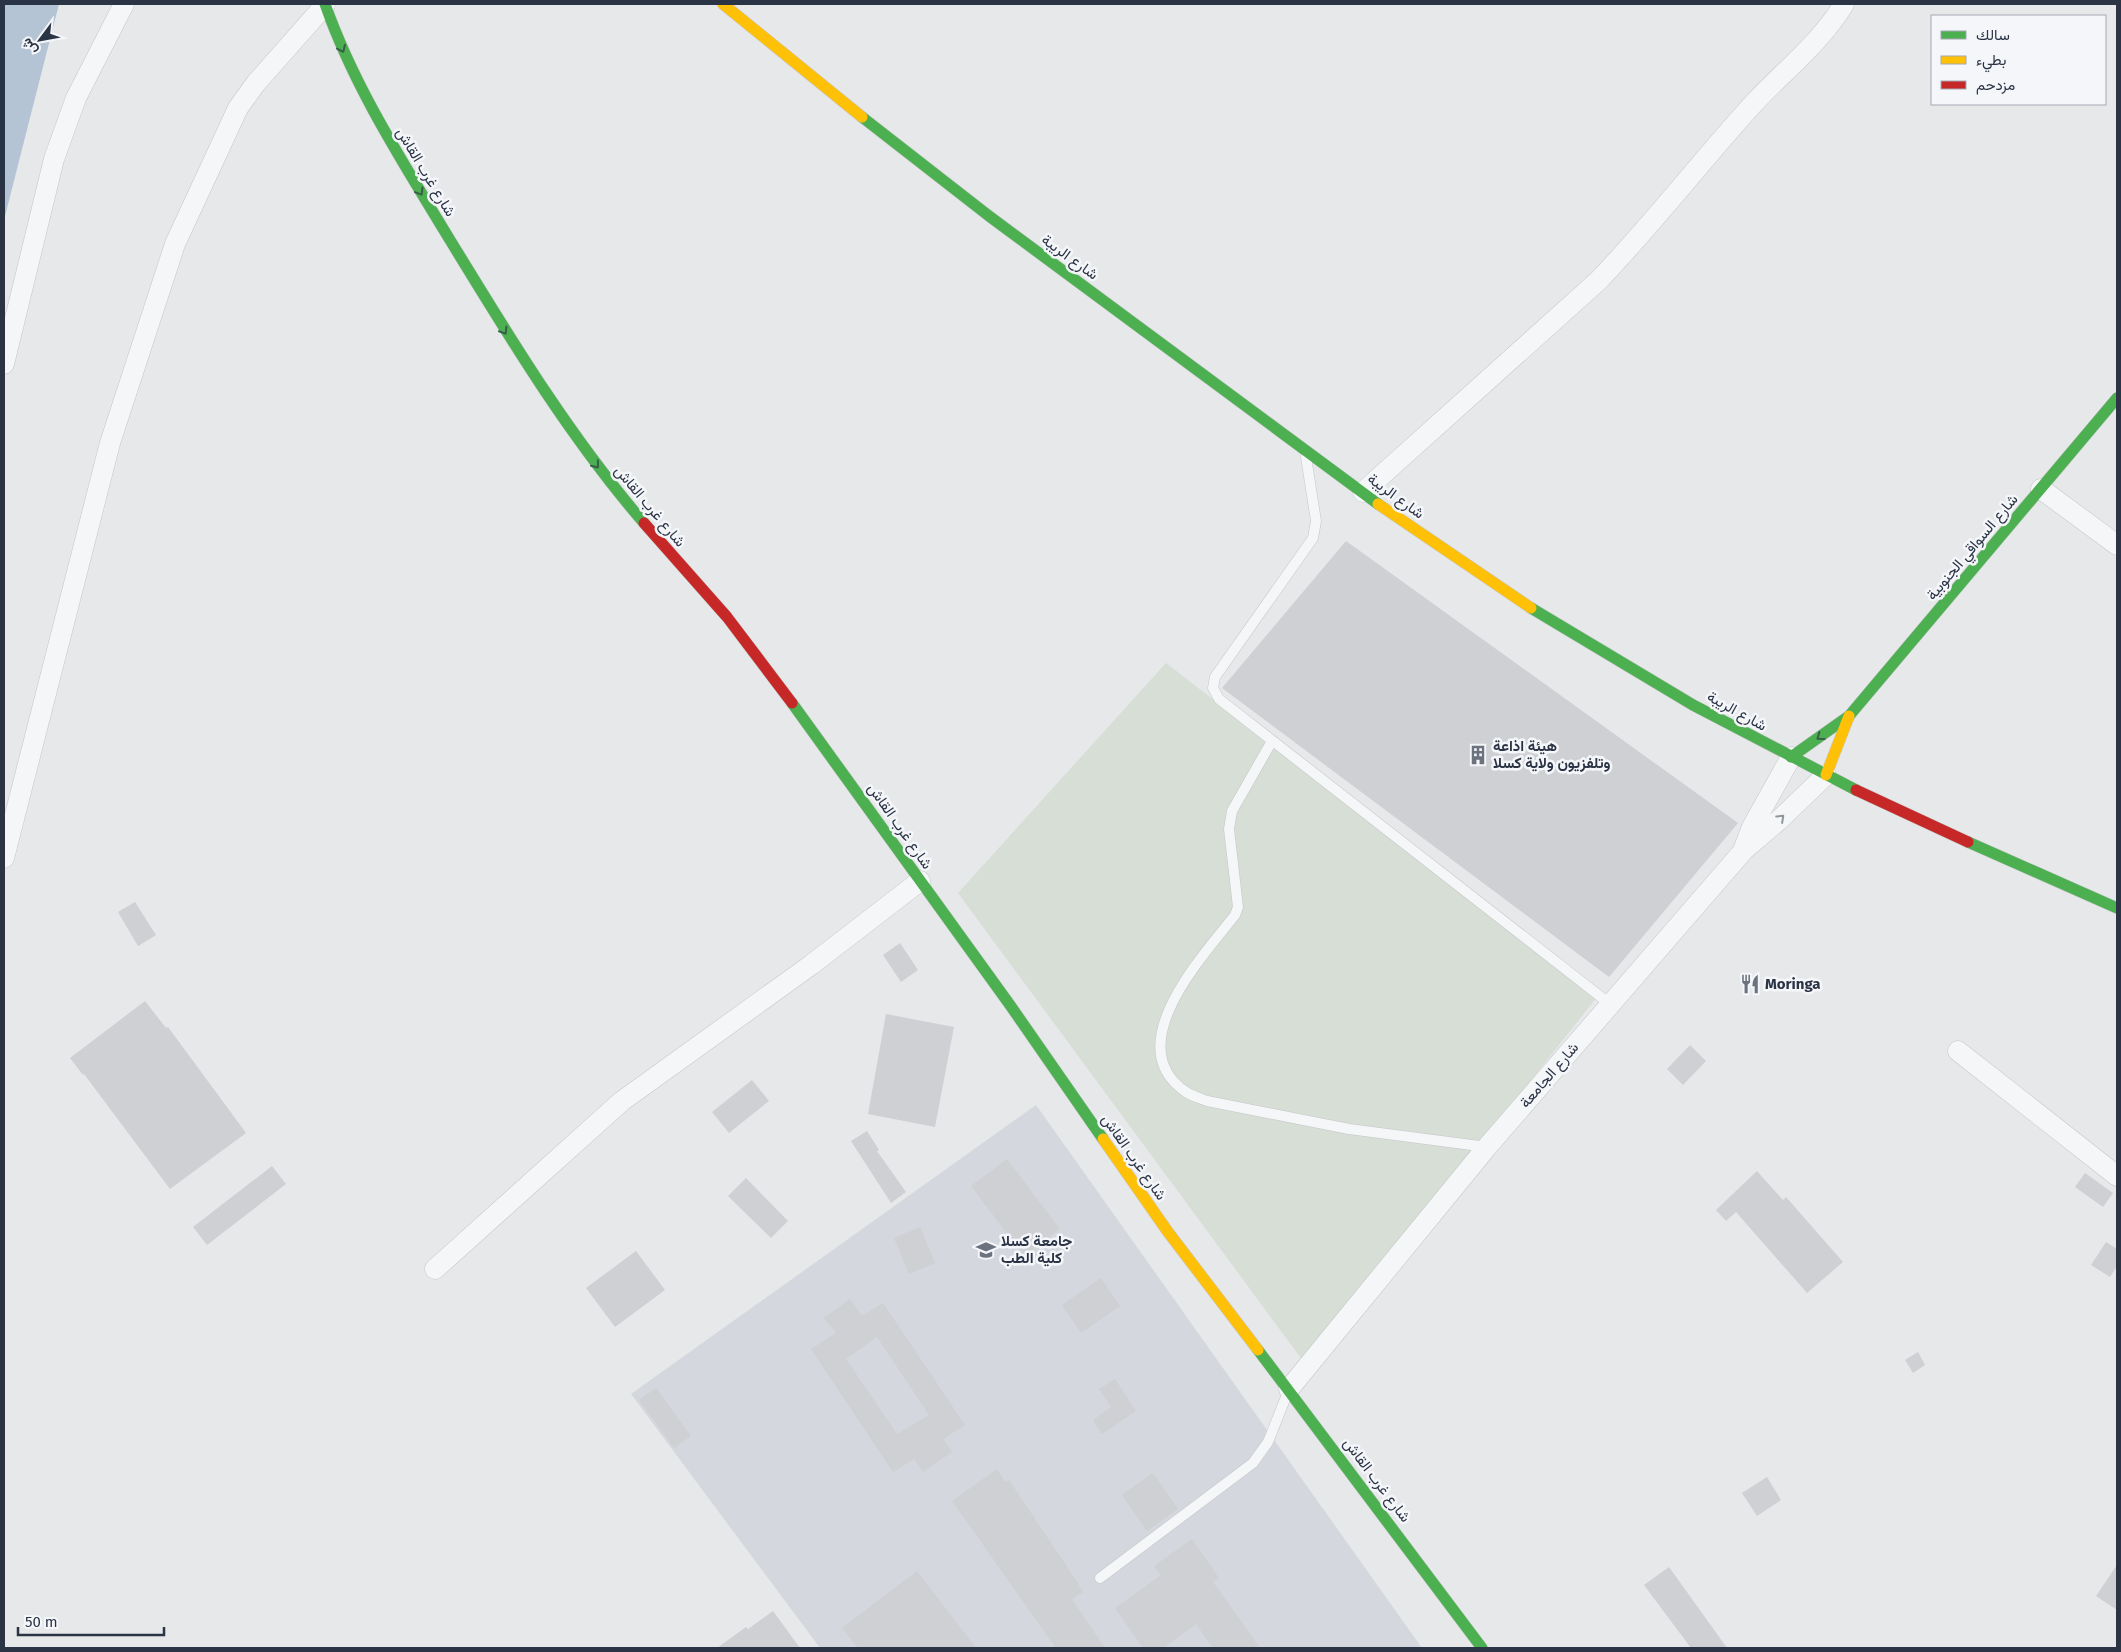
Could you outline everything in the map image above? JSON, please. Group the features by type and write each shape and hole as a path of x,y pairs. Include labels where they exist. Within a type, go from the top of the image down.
{"main road":[{"name":"شارع غرب القاش","path":"325,4 337,38 374,115 507,334 565,423 622,496 727,617 846,776 1010,1005 1168,1232 1482,1648"},
{"name":"شارع الريبة","path":"723,4 946,183 1442,549 1540,612 1791,758 1916,819 2117,908"},
{"name":"شارع السواقي الجنوبية","path":"1791,758 1849,716 2117,398"},
{"name":"شارع السواقي الجنوبية","path":"1826,775 1849,716"}],"street":[{"path":"4,364 54,159 76,98 124,4"},
{"path":"4,858 110,443 175,244 238,108 256,83 325,4"},
{"path":"1363,492 1598,281 1755,102 1824,32 1844,4"},
{"path":"2040,489 2117,545"},
{"path":"1744,850 1752,827 1791,758"},
{"name":"شارع الجامعة","path":"1288,1390 1487,1147 1744,850 1778,821 1826,775"},
{"path":"435,1268 622,1101 811,965 920,881"},
{"path":"1958,1051 2117,1176"}],"lane":[{"path":"1304,448 1316,521 1312,538 1215,677 1213,688 1219,699 1610,1004"},
{"path":"1272,741 1232,811 1229,829 1238,907 1235,915 1185,978 1162,1022 1162,1055 1168,1075 1186,1092 1207,1101 1349,1129 1487,1147"},
{"path":"1100,1578 1253,1463 1268,1442 1288,1390"}],"shaded area":[{"path":"1166,663 1597,997 1306,1365 958,893"},
{"name":"جامعة كسلا كلية الطب","path":"1036,1105 1422,1648 820,1648 631,1394"}],"water":[{"path":"4,4 59,4 4,220"}],"building":[{"name":"هيئة اذاعة وتلفزيون ولاية كسلا","path":"1346,541 1738,823 1609,977 1222,688"},
{"path":"135,902 156,935 138,946 118,912"},
{"path":"900,943 918,970 901,982 883,955"},
{"path":"145,1001 166,1028 168,1027 246,1133 170,1189 70,1058"},
{"path":"886,1014 954,1027 935,1127 868,1114"},
{"path":"1690,1045 1706,1061 1683,1085 1667,1069"},
{"path":"752,1080 769,1101 729,1133 712,1112"},
{"path":"867,1131 879,1150 877,1151 906,1192 891,1203 851,1141"},
{"path":"1007,1159 1060,1229 1024,1256 971,1186"},
{"path":"272,1166 286,1184 207,1245 193,1227"},
{"path":"1757,1171 1783,1200 1786,1197 1843,1262 1807,1293 1736,1212 1726,1221 1716,1210"},
{"path":"2085,1173 2113,1193 2103,1207 2075,1187"},
{"path":"746,1178 788,1221 771,1238 728,1196"},
{"path":"920,1227 935,1263 909,1274 894,1238"},
{"path":"2106,1242 2117,1249 2117,1266 2110,1277 2091,1265"},
{"path":"636,1251 665,1290 615,1327 586,1288"},
{"path":"1101,1278 1120,1306 1081,1333 1062,1305"},
{"path":"850,1299 862,1316 883,1303 965,1425 943,1439 952,1452 923,1472 914,1459 893,1472 811,1349 836,1333 824,1318","holes":["877,1337 929,1415 897,1434 846,1359"]},
{"path":"1918,1352 1925,1365 1913,1373 1905,1360"},
{"path":"1115,1379 1136,1411 1102,1434 1093,1420 1111,1407 1099,1389"},
{"path":"656,1388 691,1436 674,1448 639,1400"},
{"path":"997,1469 1005,1482 1009,1480 1076,1580 1083,1592 1072,1599 1105,1648 1056,1648 952,1501"},
{"path":"1153,1473 1178,1509 1147,1531 1122,1495"},
{"path":"1767,1477 1781,1500 1757,1516 1742,1493"},
{"path":"1192,1539 1219,1578 1213,1582 1260,1648 1213,1648 1196,1624 1163,1648 1143,1648 1115,1608 1161,1575 1154,1566"},
{"path":"2117,1565 2117,1610 2096,1596"},
{"path":"1669,1567 1727,1648 1691,1648 1644,1585"},
{"path":"917,1571 976,1648 858,1648 842,1628"},
{"path":"773,1611 800,1648 717,1648 746,1627 748,1629"}],"traffic: fast":[{"path":"325,4 337,35 366,96 398,154 472,277 565,421 590,456 644,523"},
{"path":"862,117 989,216 1378,504"},
{"path":"1791,757 1849,716 2117,398"},
{"path":"1531,608 1693,705 1856,790"},
{"path":"792,703 1010,1005 1103,1139"},
{"path":"1968,842 2117,908"},
{"path":"1258,1350 1482,1648"}],"traffic: slow":[{"path":"723,4 862,117"},
{"path":"1378,504 1531,608"},
{"path":"1826,775 1849,716"},
{"path":"1103,1139 1168,1232 1258,1350"}],"traffic: jam":[{"path":"644,523 727,617 792,703"},
{"path":"1856,790 1968,842"}],"place":[{"name":"هيئة اذاعة وتلفزيون ولاية كسلا","path":"1478,755"},
{"name":"Moringa","path":"1750,984"},
{"name":"جامعة كسلا كلية الطب","path":"986,1250"}]}
